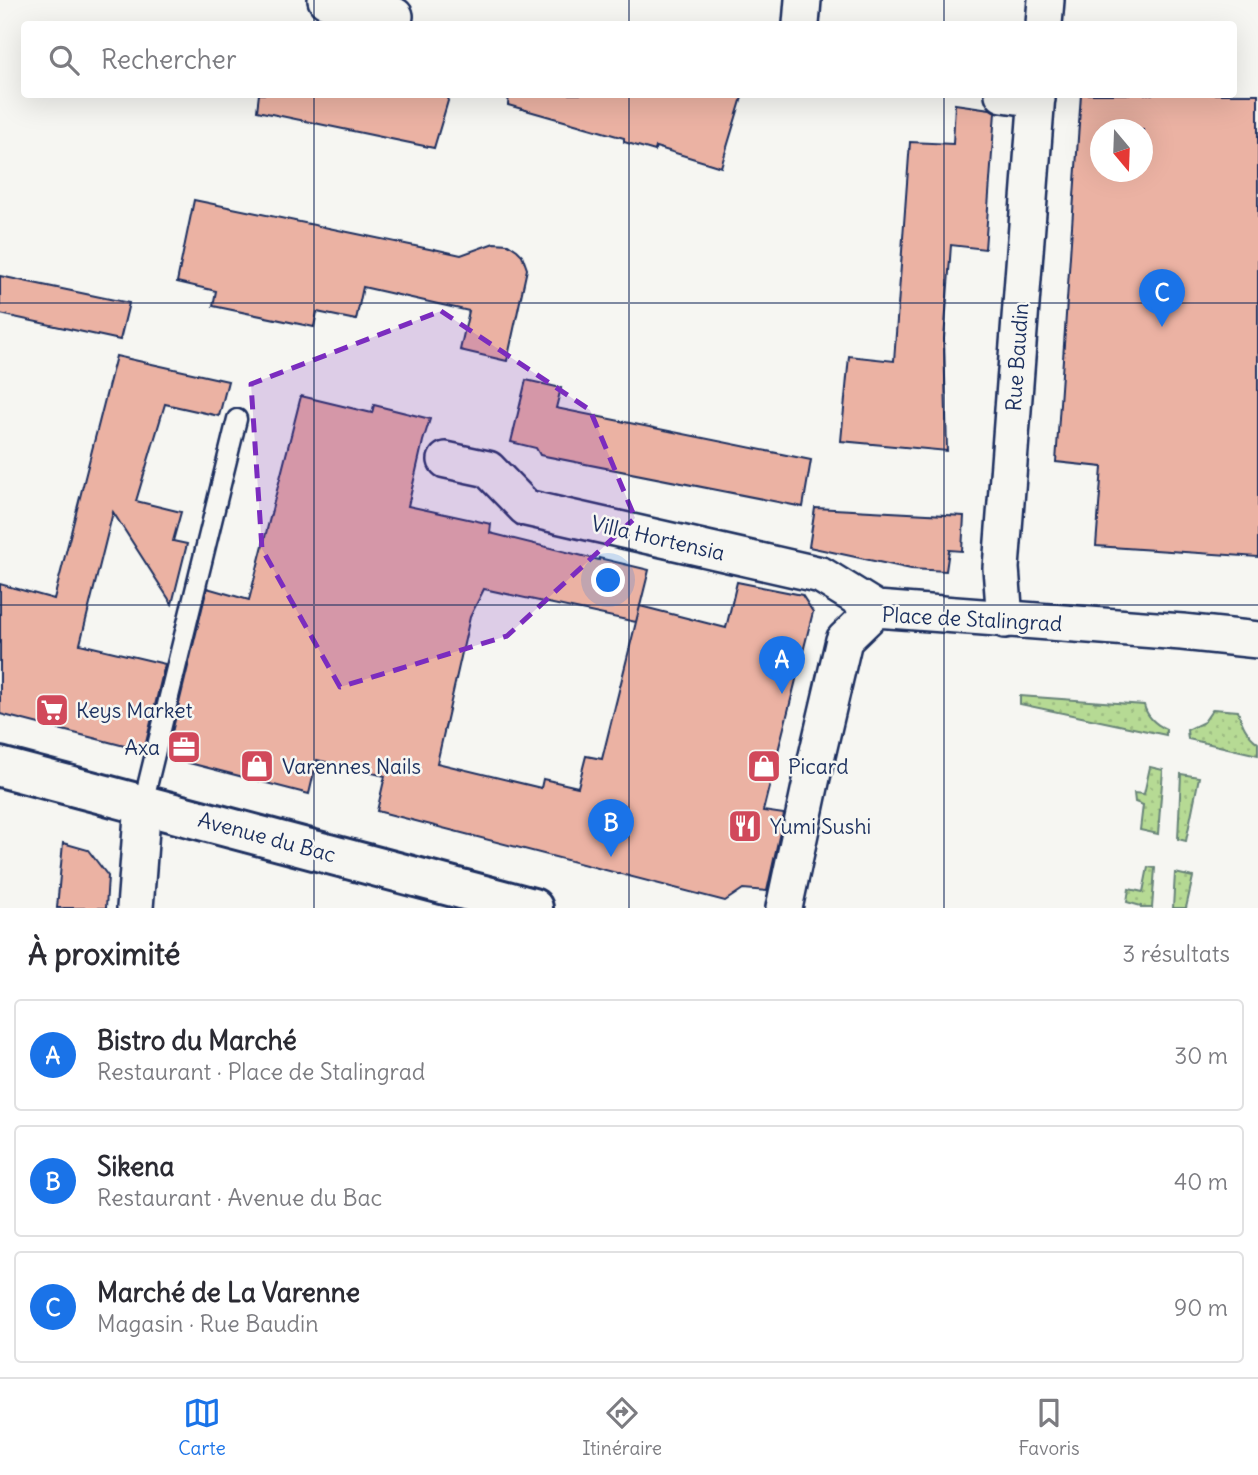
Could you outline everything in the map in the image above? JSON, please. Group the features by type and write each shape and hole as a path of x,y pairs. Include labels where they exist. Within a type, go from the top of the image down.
{"main road":[{"name":"Avenue du Bac","path":"0,767 533,908"}],"street":[{"path":"326,0 395,16"},
{"path":"801,21 803,0"},
{"path":"1044,21 1046,0"},
{"name":"Rue Baudin","path":"1005,620 1001,568 1026,98"},
{"name":"Villa Hortensia","path":"446,460 488,469 526,508 821,575 876,609"},
{"name":"Place de Stalingrad","path":"783,908 844,640 876,609 1258,640"},
{"path":"135,908 143,803"}],"lane":[{"path":"143,803 237,419"}],"highlighted area":[{"path":"441,311 590,410 635,518 507,636 340,687 262,549 251,384"}],"green space":[{"path":"1020,696 1144,705 1152,720 1166,729 1166,735 1020,704"},
{"path":"1213,709 1238,711 1250,736 1258,743 1258,755 1188,739 1187,730 1204,722"},
{"path":"1150,767 1163,770 1158,834 1140,830 1143,805 1135,802 1134,793 1144,794"},
{"path":"1181,774 1199,777 1186,841 1178,839"},
{"path":"1148,867 1155,868 1152,908 1141,908 1127,902 1129,889 1143,892"},
{"path":"1175,873 1193,877 1186,908 1173,908"}],"building":[{"path":"1237,94 1258,94 1258,557 1096,546 1102,467 1056,462 1081,98 1237,98"},
{"path":"259,98 449,98 434,148 257,111"},
{"path":"509,98 742,98 721,167 656,147 655,151 624,142 624,138 508,105"},
{"path":"955,104 995,112 985,249 951,245 944,339 947,451 841,441 849,356 894,361 910,142 953,144"},
{"path":"194,200 461,255 494,243 508,244 522,255 527,269 507,361 460,350 469,311 363,287 356,320 317,312 314,327 213,306 216,291 177,282"},
{"path":"0,276 129,303 120,340 0,314"},
{"path":"116,356 228,381 219,416 165,404 136,501 181,512 173,541 187,544 172,604 113,512 80,644 165,664 144,751 0,714 0,584 54,599"},
{"path":"526,380 561,388 556,408 811,460 803,507 540,455 536,448 511,442"},
{"path":"301,396 372,413 374,405 430,419 408,506 491,524 490,533 649,570 640,606 726,628 737,582 802,595 813,612 763,811 784,814 767,891 743,889 725,901 377,811 385,776 317,760 309,794 166,757 207,588 249,600","holes":["484,589 636,622 602,759 586,756 578,787 543,779 541,788 437,763 470,617"]},
{"path":"815,508 964,516 962,551 949,550 946,571 911,569 809,547"},
{"path":"63,843 88,850 108,876 106,908 57,908"}],"place":[{"name":"Marché de La Varenne","path":"1162,327"},
{"name":"Bistro du Marché","path":"782,694"},
{"name":"Keys Market","path":"52,710"},
{"name":"Axa","path":"184,747"},
{"name":"Varennes Nails","path":"257,766"},
{"name":"Picard","path":"764,766"},
{"name":"Yumi Sushi","path":"745,826"},
{"name":"Sikena","path":"611,857"}]}
